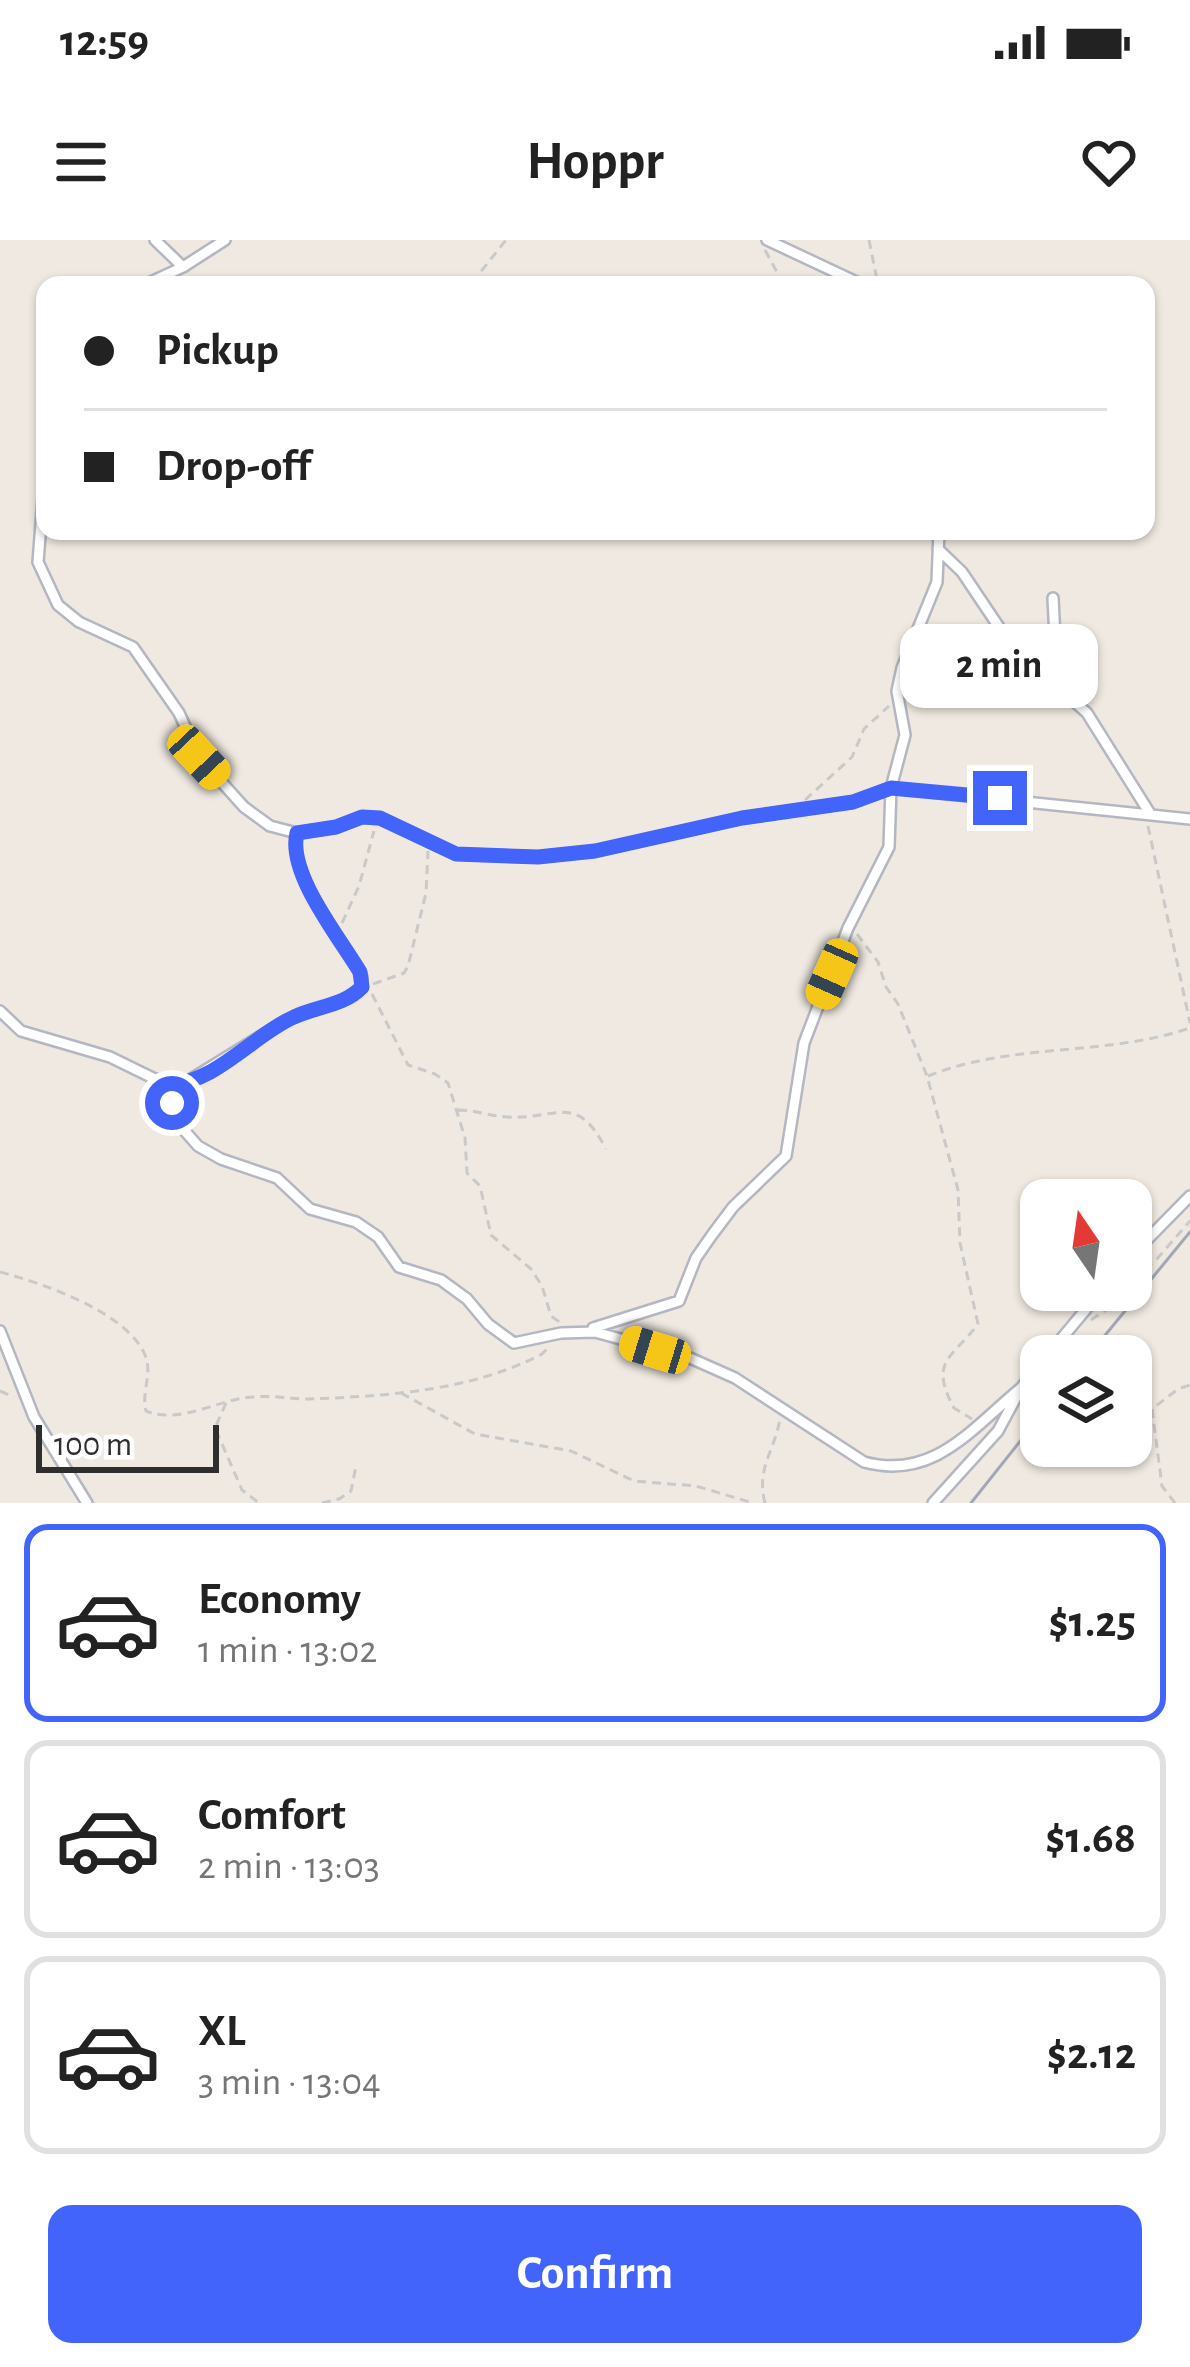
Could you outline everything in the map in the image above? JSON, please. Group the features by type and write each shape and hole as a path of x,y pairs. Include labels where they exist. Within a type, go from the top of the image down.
{"street":[{"path":"155,240 183,267"},
{"path":"164,276 225,240"},
{"path":"763,240 842,276"},
{"path":"40,540 38,562 58,605 79,622 134,647 179,713 199,757 244,807 270,826 297,833 362,817 380,818 427,843 475,856 538,857 595,851 796,809 853,802 891,788 1190,819"},
{"path":"170,1084 176,1120 198,1145 221,1159 277,1178 310,1209 356,1222 378,1238 399,1268 441,1280 508,1340 523,1342 571,1332 679,1301 696,1258 712,1234 786,1156 804,1043 850,925 889,847 891,788 905,735 897,691 937,582 938,540"},
{"path":"938,549 962,572 1011,645 1075,701 1110,746 1147,812"},
{"path":"1053,598 1055,638 1075,701"},
{"path":"0,1011 21,1031 110,1057 170,1084 193,1081 287,1020 359,992 360,972 304,878 294,849 297,833"},
{"path":"1152,1235 1190,1196"},
{"path":"1064,1335 1084,1311"},
{"path":"0,1331 34,1417 87,1503"},
{"path":"571,1332 714,1366 839,1448 886,1468 946,1454 1020,1389"},
{"path":"933,1503 998,1431 1020,1390"}],"path":[{"path":"478,276 506,240"},
{"path":"763,240 780,276"},
{"path":"868,240 876,276"},
{"path":"871,250 876,240"},
{"path":"796,809 852,757 863,729 886,710 897,691"},
{"path":"927,1076 1023,1051 1110,1047 1190,1025 1147,812"},
{"path":"340,940 380,818"},
{"path":"0,1272 54,1289 125,1330 139,1344 148,1366 146,1411 172,1416 255,1396 308,1399 399,1392 505,1374 571,1332 550,1316 532,1269 491,1235 480,1186 467,1173 465,1138 450,1088 442,1078 415,1069 401,1056 367,986 404,973 408,966 426,893 427,843"},
{"path":"850,925 878,962 886,987 906,1020 927,1076 958,1190 960,1243 978,1324 945,1360 943,1378 954,1408 978,1424"},
{"path":"457,1110 508,1117 557,1110 573,1113 594,1127 606,1150"},
{"path":"1152,1263 1190,1221"},
{"path":"1175,1503 1162,1486 1152,1409 1190,1385"},
{"path":"399,1392 475,1434 571,1451 634,1481 696,1486 753,1503"},
{"path":"227,1402 214,1428 242,1490 259,1503"},
{"path":"765,1503 760,1478 776,1446 779,1406"},
{"path":"322,1503 351,1490 356,1466"}],"railway":[{"path":"1105,1335 1190,1232"},
{"path":"971,1503 1020,1441"}],"route":[{"path":"172,1103 170,1084 193,1081 287,1020 346,1000 362,987 360,972 304,878 294,849 297,833 362,817 380,818 456,854 538,857 595,851 742,818 853,802 891,788 1000,798"}]}
